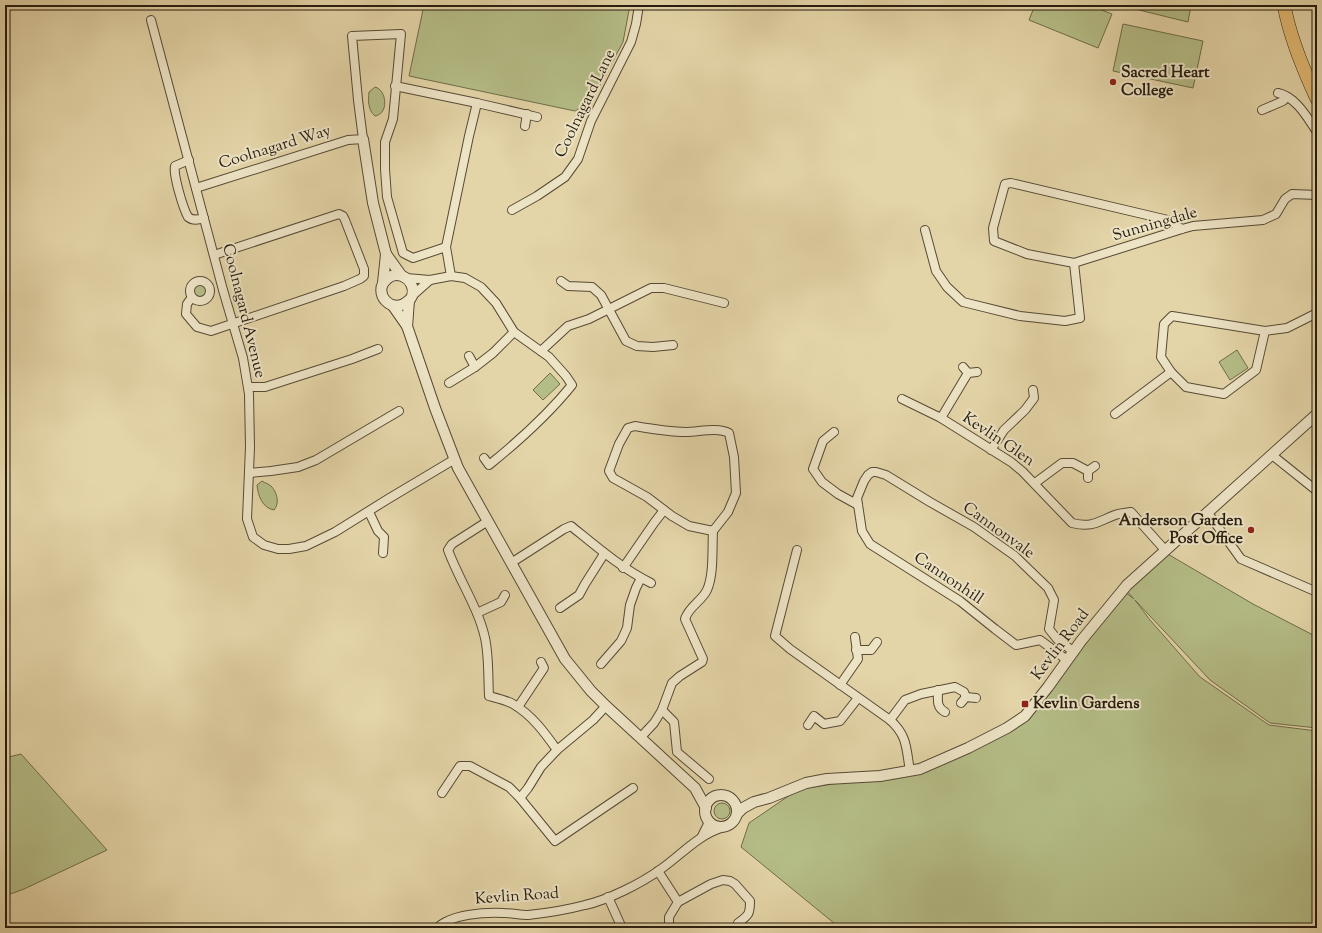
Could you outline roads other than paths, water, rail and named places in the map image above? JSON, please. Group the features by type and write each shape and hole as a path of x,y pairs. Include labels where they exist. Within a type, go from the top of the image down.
{"highway":[{"path":"1284,5 1303,68 1317,99"}],"street":[{"name":"Coolnagard Lane","path":"512,210 537,196 565,177 578,159 591,121 631,42 636,24 638,5"},
{"name":"Coolnagard Avenue","path":"151,20 243,358 248,387 250,447 247,519 253,537 264,545 278,549 306,546 335,532 369,512 388,498 455,459"},
{"path":"446,247 413,258 403,253 387,197 384,169 385,142 393,119 400,34 352,36 363,139 373,203 386,254 382,294 386,302 393,306 407,326 435,408 458,468 565,659 591,691 606,706 695,788 706,808"},
{"path":"395,86 537,117"},
{"path":"1278,93 1287,97 1298,106 1317,132"},
{"path":"1262,110 1287,97"},
{"path":"451,276 446,247 477,103"},
{"path":"524,126 527,114"},
{"name":"Coolnagard Way","path":"196,188 348,140 363,139"},
{"path":"189,160 174,166 174,171 188,217 191,220 204,218"},
{"name":"Sunningdale","path":"1182,229 1168,220 1011,183 1005,184 993,228 994,241 1027,254 1074,263 1193,226 1263,220 1276,214 1285,199 1292,194 1317,195"},
{"path":"192,297 186,304 186,314 197,327 211,331 344,286 364,276 364,270 345,220 343,216 339,214 214,255"},
{"path":"924,230 936,271 947,287 963,302 1020,316 1065,321 1080,318 1074,263"},
{"path":"386,254 403,277 412,286 407,326"},
{"path":"383,284 390,276 430,280 451,276 465,278 481,287 496,303 514,332 549,357 572,385 555,406 525,435 490,465 484,458"},
{"path":"393,306 401,306 430,280"},
{"path":"561,281 568,286 592,287 601,295 626,341 637,346 652,347 673,345"},
{"path":"541,351 568,326 588,319 651,288 664,288 724,303"},
{"path":"1265,331 1256,370 1224,394 1186,386 1171,372 1161,357 1164,324 1172,316 1265,331 1287,328 1317,313"},
{"path":"449,383 475,367 493,353 514,332"},
{"path":"248,387 265,387 378,349"},
{"path":"469,356 475,367"},
{"path":"941,418 969,370"},
{"path":"1115,414 1171,372"},
{"path":"991,450 1004,430 1026,410 1036,395"},
{"name":"Kevlin Glen","path":"902,399 941,418 1011,462 1022,471 1072,522 1083,526 1097,523 1116,514 1131,512 1165,550"},
{"path":"249,473 304,465 316,460 399,411"},
{"name":"Kevlin Road","path":"737,814 743,808 754,802 769,798 806,783 827,779 880,776 920,769 968,748 1025,716 1120,592 1317,414"},
{"path":"640,738 654,723 662,710 672,683 702,662 704,658 685,619 687,612 707,591 711,579 713,531 728,512 736,493 734,457 729,433 723,430 685,432 658,430 635,426 628,428 618,444 609,471 613,478 647,497 672,516 689,526 713,531"},
{"path":"834,432 824,441 814,469 822,482 838,494 858,505"},
{"path":"1272,455 1317,491"},
{"path":"1035,484 1062,462 1073,463 1088,474 1095,466"},
{"name":"Cannonvale","path":"864,481 872,472 886,475 974,527 1015,556 1048,588 1054,600 1049,629 1070,656"},
{"name":"Cannonhill","path":"864,481 857,498 862,531 870,544 960,601 1016,645 1040,640 1070,656"},
{"path":"623,568 664,510"},
{"path":"369,512 378,531 384,537 383,553"},
{"path":"1208,513 1241,559 1317,592"},
{"path":"488,521 452,544 448,550 477,613 485,638 489,696 518,707 540,726 557,750"},
{"path":"511,563 564,529 572,526 604,554 623,568 651,583"},
{"path":"796,550 775,636 790,649 890,720 898,728 904,738 910,771"},
{"path":"560,608 579,595 604,554"},
{"path":"601,664 621,641 627,628 630,605 636,588 642,578"},
{"path":"477,613 501,602 506,595"},
{"path":"840,685 858,659 854,637"},
{"path":"856,650 871,650 877,642"},
{"path":"518,707 544,668 542,662"},
{"path":"890,720 905,700 921,694 955,688 964,692 964,700 976,698"},
{"path":"938,690 938,705 940,709 946,712"},
{"path":"808,725 814,716 824,724 840,721 858,698"},
{"path":"520,798 541,767 557,750 593,720 606,706"},
{"path":"662,710 674,722 677,752 709,778"},
{"path":"442,793 460,766 470,766 508,787 520,798 555,841 633,788"},
{"path":"695,788 716,796 724,796 732,799 737,808 737,814 731,825 720,828 709,822 706,816 706,808 710,800 716,796"},
{"name":"Kevlin Road","path":"732,799 754,802"},
{"name":"Kevlin Road","path":"702,837 709,822"},
{"name":"Kevlin Road","path":"437,928 449,920 459,917 502,913 526,915 586,905 608,897 658,872 702,837 720,828"},
{"path":"658,872 678,902"},
{"path":"669,928 669,917 678,902 723,880 730,881 735,884 750,901 750,912 747,917 738,923"},
{"path":"608,897 622,928"}],"place":[{"name":"Sacred Heart College","path":"1113,82"},
{"name":"Anderson Garden Post Office","path":"1251,530"},
{"name":"Kevlin Gardens","path":"1025,704"}]}
